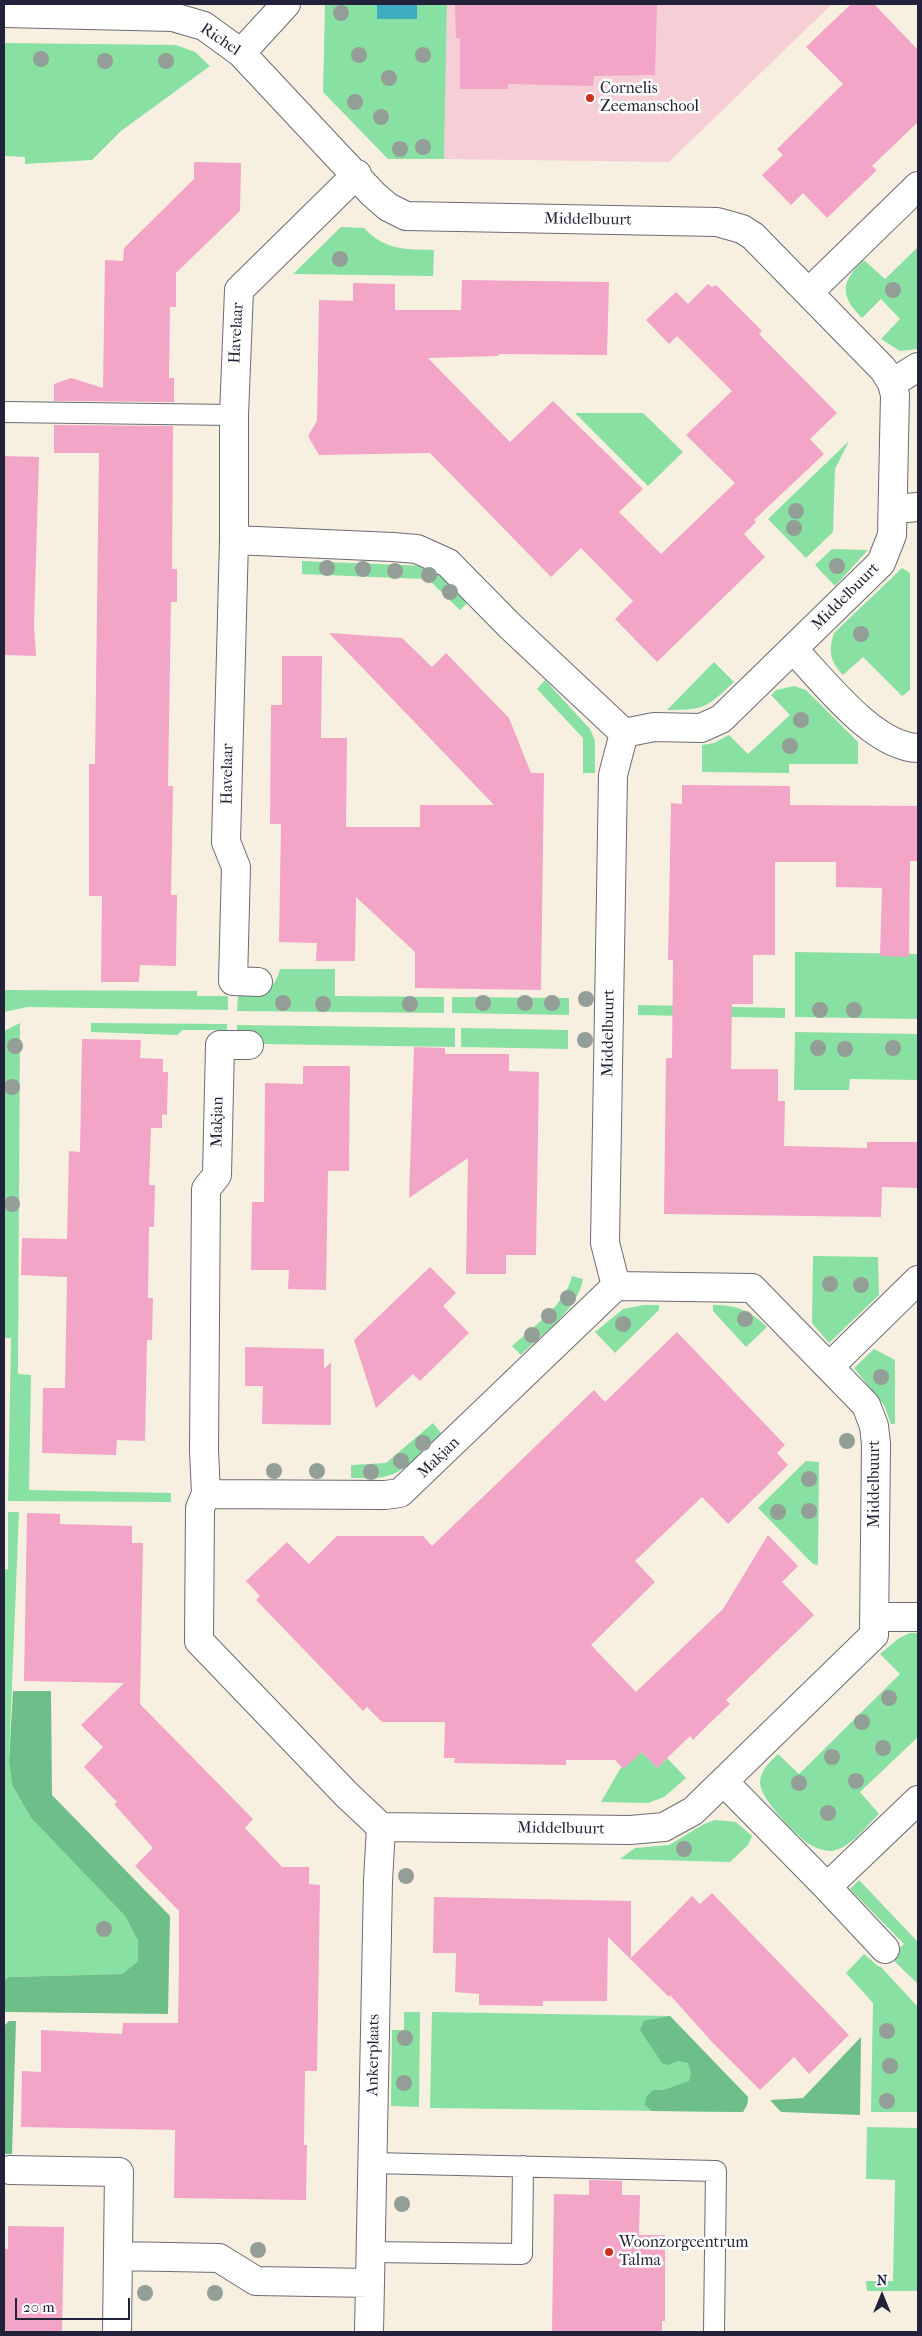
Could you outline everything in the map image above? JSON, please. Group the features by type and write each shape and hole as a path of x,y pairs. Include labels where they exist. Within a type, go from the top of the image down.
{"street":[{"path":"241,53 286,4"},
{"name":"Richel","path":"4,14 173,17 204,26 241,53 296,113 357,174"},
{"name":"Middelbuurt","path":"357,174 383,202 406,216 717,222 742,229 753,236 810,292 883,369 892,383 895,395 906,508 892,535 881,563 733,709 711,725 701,728 654,727 624,733 613,775 605,1243 616,1286 752,1288 862,1401 874,1426 876,1444 874,1634 724,1782 684,1817 654,1829 382,1827"},
{"name":"Havelaar","path":"258,982 233,981 236,867 226,842 234,540 234,415 239,290 357,174"},
{"path":"810,292 918,186"},
{"path":"892,383 918,367"},
{"path":"234,540 417,549 448,563 509,625 624,733"},
{"path":"793,649 868,727 890,742 918,748"},
{"name":"Makjan","path":"249,1045 220,1045 217,1175 206,1189 204,1450 206,1494 200,1508 199,1641 347,1795 382,1827"},
{"path":"829,1367 918,1280"},
{"name":"Makjan","path":"206,1494 385,1495 400,1493 616,1286"},
{"path":"874,1617 918,1617"},
{"path":"724,1782 885,1949"},
{"path":"827,1887 918,1800"},
{"name":"Ankerplaats","path":"369,2332 378,1881 382,1827"},
{"path":"10,2170 119,2172 117,2332"},
{"path":"119,2256 219,2258 256,2280 370,2283"}],"lane":[{"path":"4,412 234,415"},
{"path":"372,2163 716,2171 714,2332"},
{"path":"371,2252 522,2254 523,2166"}],"shaded area":[{"name":"Cornelis Zeemanschool","path":"447,4 832,4 669,162 444,159"}],"green space":[{"path":"325,4 377,4 378,19 417,18 417,4 447,4 444,159 388,159 323,92"},
{"path":"4,43 176,45 195,52 210,66 121,131 92,160 25,164 25,157 4,156"},
{"path":"341,227 364,228 380,241 396,247 434,250 433,276 293,274"},
{"path":"918,247 918,349 900,351 881,339 900,319 881,299 862,318 849,302 846,295 847,282 864,260 885,279"},
{"path":"575,413 643,413 683,452 648,486"},
{"path":"849,441 835,469 833,532 806,558 768,519"},
{"path":"832,549 868,550 835,586 815,565"},
{"path":"302,561 426,566 437,571 469,601 460,610 432,583 423,579 302,574"},
{"path":"902,568 910,573 910,690 902,696 863,657 843,675 835,665 831,655 831,645 834,633"},
{"path":"714,662 734,682 704,706 667,710"},
{"path":"545,680 590,729 595,741 595,773 583,773 583,738 537,689"},
{"path":"794,686 806,690 858,742 858,764 789,764 789,773 702,772 702,745 714,743 729,735 748,754 790,715 771,695 776,690"},
{"path":"795,952 918,954 918,1019 795,1017"},
{"path":"280,969 335,969 335,996 444,997 444,1013 237,1011 238,996 253,995 270,988"},
{"path":"4,990 197,991 197,996 228,996 228,1010 27,1007 4,1012"},
{"path":"452,997 569,998 569,1015 452,1013"},
{"path":"638,1005 785,1008 785,1018 638,1015"},
{"path":"20,1023 18,1374 31,1375 29,1490 171,1493 171,1502 8,1501 11,1338 4,1338 4,1031"},
{"path":"91,1023 227,1024 227,1030 183,1030 177,1035 91,1032"},
{"path":"237,1025 455,1028 455,1047 261,1044 251,1032 237,1031"},
{"path":"461,1028 568,1030 568,1049 461,1047"},
{"path":"795,1032 918,1034 918,1080 850,1079 849,1090 794,1090"},
{"path":"813,1256 878,1257 879,1295 829,1343 812,1323"},
{"path":"572,1276 583,1279 580,1291 574,1301 558,1321 521,1355 512,1346 539,1323 556,1305 569,1286"},
{"path":"644,1305 659,1305 659,1310 615,1353 595,1332 623,1309"},
{"path":"713,1305 736,1307 755,1316 767,1327 746,1347 713,1311"},
{"path":"874,1349 895,1360 895,1424 891,1424 884,1405 854,1368"},
{"path":"433,1423 441,1433 418,1457 404,1468 381,1478 351,1478 351,1465 386,1463"},
{"path":"806,1461 819,1462 818,1565 813,1564 758,1508"},
{"path":"8,1512 19,1512 9,1760 12,1785 31,1818 125,1916 138,1941 138,1961 122,1974 9,1977 4,1980 4,1570 8,1569"},
{"path":"910,1633 918,1633 918,1737 860,1792 879,1814 857,1837 845,1846 831,1851 814,1847 779,1816 765,1797 760,1782 762,1773 778,1754 799,1774 900,1674 880,1654 899,1638"},
{"path":"13,1691 51,1691 52,1795 170,1916 168,2014 6,2012 4,2009 4,1980 9,1977 122,1974 138,1961 138,1941 125,1916 31,1818 12,1785 9,1761"},
{"path":"642,1752 657,1768 667,1758 686,1778 664,1797 648,1803 601,1802 620,1769"},
{"path":"715,1820 736,1822 752,1836 748,1845 730,1862 620,1859 635,1848 669,1845 704,1824"},
{"path":"859,1880 918,1942 918,1984 890,1957 904,1944 850,1889"},
{"path":"864,1954 880,1966 918,2007 918,2112 871,2112 873,2003 846,1973"},
{"path":"404,2012 420,2012 419,2107 391,2106 392,2030 404,2030"},
{"path":"432,2012 670,2016 748,2097 747,2105 743,2112 430,2108"},
{"path":"670,2016 748,2097 747,2105 743,2112 652,2111 645,2105 646,2097 653,2090 664,2090 689,2081 691,2074 688,2063 679,2061 667,2065 662,2063 640,2030 644,2021"},
{"path":"9,2021 16,2021 12,2154 5,2154 4,2026"},
{"path":"861,2037 860,2115 781,2112 770,2100 803,2098"},
{"path":"867,2127 918,2128 918,2291 867,2291 866,2281 893,2281 895,2180 866,2179"}],"water":[{"path":"377,4 417,4 417,19 377,19"}],"building":[{"path":"657,4 655,75 594,76 593,86 508,84 508,89 460,89 460,38 456,38 455,5"},
{"path":"851,4 874,4 918,50 918,122 872,166 877,170 827,218 803,193 791,205 762,175 783,155 777,149 843,84 806,47"},
{"path":"194,162 241,163 240,211 176,273 176,307 170,307 169,378 174,378 174,402 54,401 54,384 71,378 103,388 105,260 123,261 124,248 194,179"},
{"path":"462,280 609,282 607,355 500,354 497,356 428,358 510,442 553,401 643,489 619,512 661,554 735,483 686,435 732,391 677,336 669,344 646,320 676,292 688,304 708,284 712,287 716,285 762,331 759,334 837,413 810,439 824,454 754,520 756,522 744,534 765,557 657,662 615,619 633,601 581,548 551,577 430,453 319,455 308,436 317,421 319,300 353,301 353,283 395,284 395,310 461,310"},
{"path":"54,425 173,426 172,569 177,569 177,602 171,602 168,786 173,786 171,895 177,895 176,966 140,965 139,982 101,982 102,896 89,896 89,764 95,764 99,453 54,453"},
{"path":"4,456 39,457 34,625 36,656 4,655"},
{"path":"329,633 402,638 432,667 446,653 509,718 531,773 544,773 541,990 415,988 415,952 356,897 355,961 316,961 317,943 279,942 281,824 270,824 271,705 282,705 282,656 322,656 321,738 347,738 346,827 420,827 420,805 494,805"},
{"path":"682,785 790,786 790,805 918,806 918,861 910,861 909,957 880,956 882,888 836,887 836,862 775,862 775,955 753,955 753,1004 732,1004 731,1069 778,1069 778,1101 785,1101 784,1146 867,1148 867,1142 918,1142 918,1188 882,1187 881,1217 664,1214 666,1058 672,1058 673,960 668,960 671,803 682,804"},
{"path":"82,1039 141,1040 140,1058 163,1059 163,1072 168,1072 167,1115 162,1114 162,1128 151,1128 149,1185 155,1185 154,1227 149,1227 148,1298 153,1298 152,1340 147,1340 145,1441 117,1440 116,1455 42,1453 43,1388 65,1388 67,1277 21,1275 22,1238 67,1239 69,1151 80,1152"},
{"path":"414,1047 445,1048 445,1054 509,1054 509,1071 539,1072 536,1255 506,1255 506,1274 466,1274 468,1158 409,1198"},
{"path":"303,1066 350,1066 349,1171 328,1171 326,1290 288,1289 289,1270 251,1270 252,1202 264,1202 265,1083 303,1084"},
{"path":"430,1267 456,1293 443,1306 469,1333 420,1381 413,1374 376,1408 354,1340"},
{"path":"677,1332 785,1445 777,1453 788,1465 728,1524 702,1497 635,1561 655,1582 591,1645 636,1692 723,1609 768,1535 798,1566 782,1582 814,1615 726,1700 730,1704 693,1740 690,1736 657,1768 642,1752 623,1769 615,1760 566,1760 566,1765 454,1763 455,1758 444,1758 445,1722 382,1722 367,1707 363,1711 256,1600 260,1596 246,1581 287,1542 309,1564 337,1536 423,1536 432,1546 594,1390 605,1402"},
{"path":"245,1347 324,1349 324,1369 331,1362 331,1425 262,1424 263,1386 245,1386"},
{"path":"27,1513 60,1514 60,1524 132,1526 132,1543 143,1543 140,1704 253,1819 245,1828 282,1867 309,1867 309,1884 320,1885 317,2071 305,2071 304,2145 307,2145 306,2200 174,2198 175,2130 21,2127 22,2071 41,2072 41,2030 122,2034 123,2023 178,2023 179,1960 179,1911 135,1866 153,1848 114,1804 117,1802 84,1767 103,1747 81,1725 124,1683 24,1681"},
{"path":"712,1893 849,2035 809,2074 794,2057 760,2090 712,2042 670,1995 669,1997 608,1937 607,2001 543,2001 543,2006 479,2005 479,1994 455,1992 456,1953 433,1953 434,1897 631,1901 631,1958 692,1896 700,1904"},
{"name":"Woonzorgcentrum Talma","path":"589,2180 622,2181 622,2195 640,2195 639,2235 665,2235 665,2321 662,2321 662,2332 552,2332 554,2194 589,2195"},
{"path":"8,2226 64,2227 62,2332 4,2332 4,2249 8,2249"}],"place":[{"name":"Cornelis Zeemanschool","path":"590,98"},
{"name":"Woonzorgcentrum Talma","path":"609,2252"}]}
